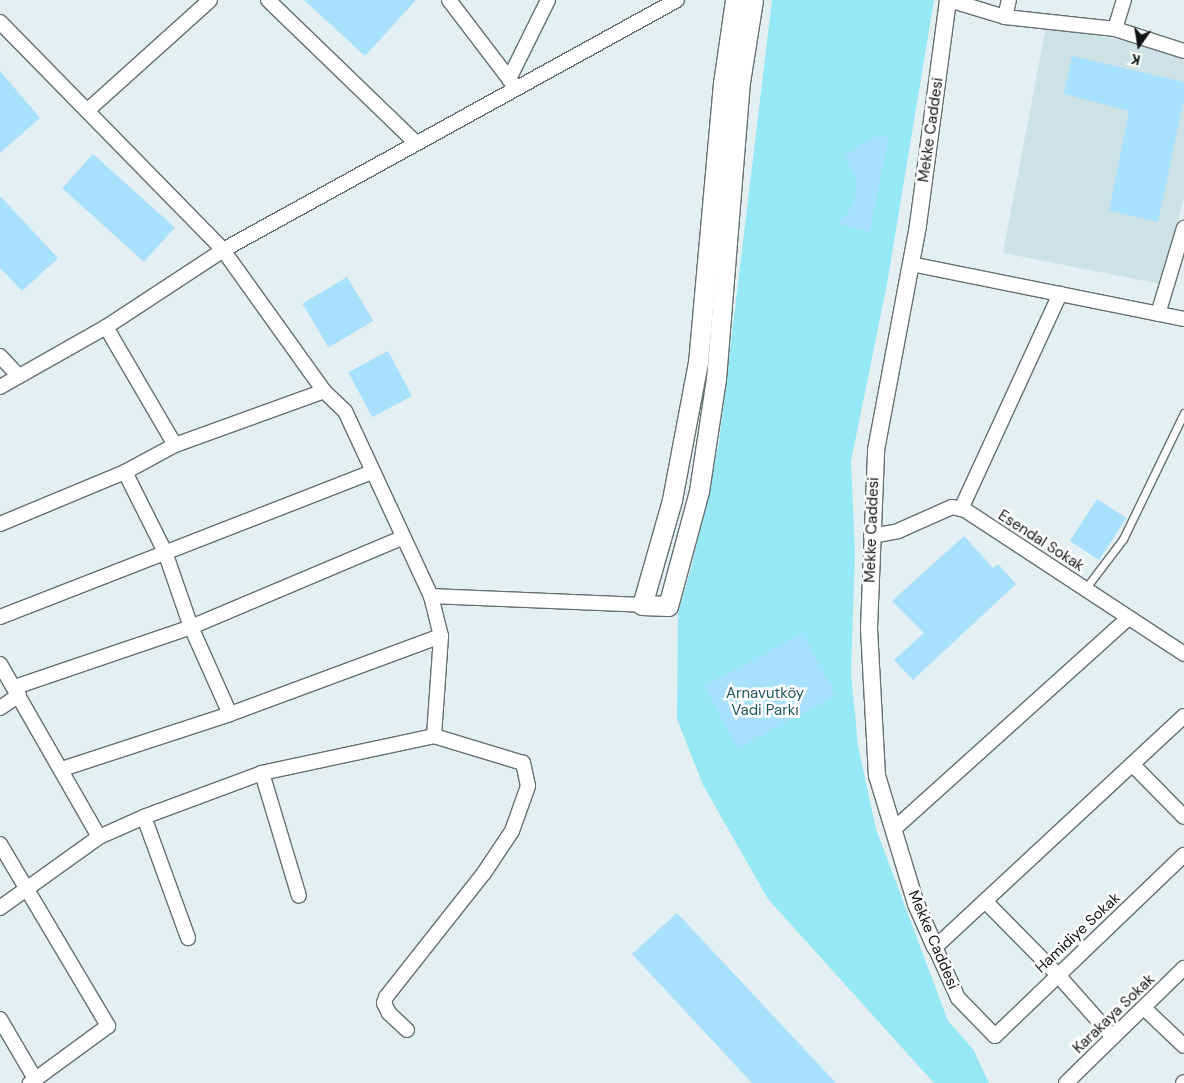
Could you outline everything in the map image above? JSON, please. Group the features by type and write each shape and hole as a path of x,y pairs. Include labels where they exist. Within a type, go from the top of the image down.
{"main road":[{"path":"735,0 723,83 698,362 672,500 642,605 668,606 699,491 716,379 740,82 753,0"}],"street":[{"path":"88,110 210,0"},
{"path":"268,0 416,143"},
{"path":"449,0 513,83"},
{"path":"513,83 548,0"},
{"path":"0,387 18,375 106,327 223,250 416,143 513,83 677,0"},
{"path":"949,0 1006,17 1116,29 1184,50"},
{"name":"Mekke Caddesi","path":"949,0 911,264 876,450 871,536 869,628 877,776 916,904 958,998 995,1036"},
{"path":"1006,17 1009,0"},
{"path":"1116,29 1124,0"},
{"path":"0,22 223,250 324,391 345,411 371,472 431,596 441,636 434,736"},
{"path":"1158,314 1184,228"},
{"path":"911,264 1184,319"},
{"path":"871,536 898,532 952,507 961,509 1060,294"},
{"path":"106,327 175,445"},
{"path":"0,356 18,375"},
{"path":"0,524 125,472 175,445 324,391"},
{"path":"125,472 164,552 191,627 230,714"},
{"path":"0,617 371,472"},
{"name":"Esendal Sokak","path":"961,509 1184,654"},
{"path":"0,708 17,691 191,627 402,538"},
{"path":"431,596 642,605"},
{"path":"894,829 1128,618"},
{"path":"62,769 230,714 441,636"},
{"path":"0,664 62,769 99,837"},
{"path":"935,947 1184,716"},
{"path":"0,908 99,837 144,817 262,773 434,736 523,762 528,786 512,831 484,873 386,997 384,1003 389,1013 407,1030"},
{"path":"1132,764 1184,817"},
{"path":"262,773 299,896"},
{"path":"144,817 188,938"},
{"path":"0,844 29,888 108,1026 32,1081 0,1019"},
{"name":"Hamidiye Sokak","path":"995,1036 1184,855"},
{"path":"985,901 1058,974 1113,1037"},
{"name":"Karakaya Sokak","path":"1066,1083 1184,968"},
{"path":"1144,1008 1184,1046"}],"lane":[{"path":"1084,589 1123,539 1184,413"}],"shaded area":[{"path":"1046,27 1184,51 1184,198 1161,284 1003,253"}],"green space":[{"name":"Arnavutköy Vadi Parkı","path":"772,0 934,0 887,284 851,461 855,552 851,673 858,746 876,829 948,1021 973,1049 989,1083 934,1083 768,899 703,785 677,719 678,613 692,565 719,442"}],"building":[{"path":"304,0 416,0 365,56"},
{"path":"1072,56 1184,82 1184,99 1158,222 1109,211 1129,111 1064,94"},
{"path":"0,71 40,118 0,153"},
{"path":"877,136 889,137 870,232 837,224 847,215 855,197 856,180 844,154"},
{"path":"93,154 175,228 144,262 62,188"},
{"path":"0,196 58,258 22,291 0,268"},
{"path":"347,277 373,321 329,347 302,304"},
{"path":"388,351 412,396 372,417 348,372"},
{"path":"1097,499 1126,518 1099,560 1070,541"},
{"path":"964,536 993,568 998,564 1016,584 913,680 894,660 924,633 892,601"},
{"path":"803,633 836,696 737,748 704,686"},
{"path":"677,913 836,1083 752,1083 632,954"}]}
